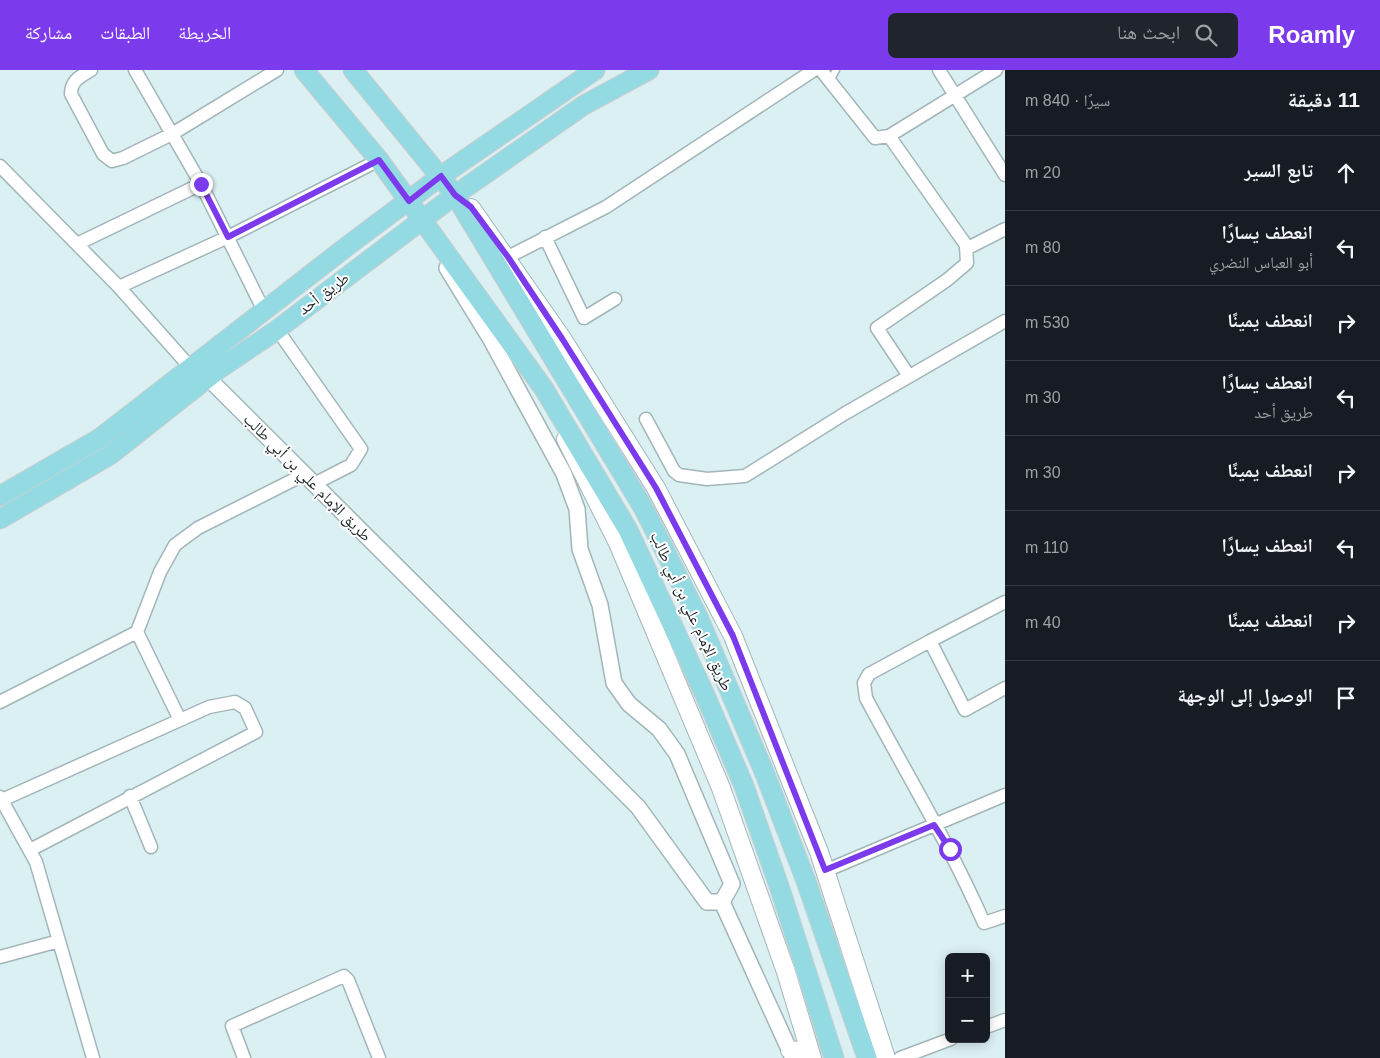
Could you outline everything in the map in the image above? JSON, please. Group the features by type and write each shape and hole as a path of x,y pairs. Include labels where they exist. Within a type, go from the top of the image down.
{"main road":[{"name":"طريق الإمام علي بن أبي طالب","path":"304,70 379,160 421,221 544,388 628,530 705,695 744,786 834,1058"},
{"name":"طريق الإمام علي بن أبي طالب","path":"353,70 455,195 644,509 699,619 765,774 806,882 867,1058"},
{"name":"طريق أحد","path":"0,496 100,438 264,310 441,176 595,70"},
{"name":"طريق أحد","path":"0,519 110,455 208,378 274,332 455,195 584,105 648,70"},
{"path":"455,195 471,207 508,257 563,340 656,488 733,636 825,870 886,1058"},
{"path":"544,388 570,449 618,543 721,788 786,972 811,1056 791,1054"}],"street":[{"path":"91,70 76,79 71,87 71,94 103,154 112,160 123,158 172,134 277,70"},
{"path":"135,70 201,184 264,310"},
{"path":"508,257 606,208 814,70"},
{"path":"820,70 833,76 875,138 890,136 996,70"},
{"path":"938,70 1005,175"},
{"path":"890,136 966,245 966,263 947,280 877,328 909,376"},
{"path":"119,287 228,237 379,160"},
{"path":"0,166 119,287 190,367"},
{"path":"77,244 201,184"},
{"path":"421,221 553,450 577,509 580,549 600,605 614,683 629,704 659,729 677,754 732,884"},
{"path":"966,249 1005,229"},
{"path":"546,237 584,318 615,298"},
{"path":"646,419 674,471 679,475 707,479 745,476 844,414 1005,321"},
{"path":"0,702 136,632 160,572 175,545 198,528 310,479 351,465 362,449 281,334 274,332"},
{"name":"طريق الإمام علي بن أبي طالب","path":"208,378 638,807 707,902 722,902"},
{"path":"1005,602 868,674 864,683 866,698 934,825 950,849 984,923 1005,916"},
{"path":"136,632 180,720"},
{"path":"930,640 965,710 1005,688"},
{"path":"30,850 130,796 256,732 245,708 235,702 209,707 1,799 36,862 92,1058"},
{"path":"825,870 1005,795"},
{"path":"130,796 151,847"},
{"path":"748,862 738,871 722,902 791,1054"},
{"path":"0,957 59,941"},
{"path":"240,1057 233,1025 344,976 348,980 379,1058"},
{"path":"990,1025 1005,1020"},
{"path":"900,1058 945,1041"}],"route":[{"path":"201,184 228,237 379,160 409,201 441,176 455,195 471,207 508,257 563,340 656,488 733,636 825,870 934,825 950,849"}]}
